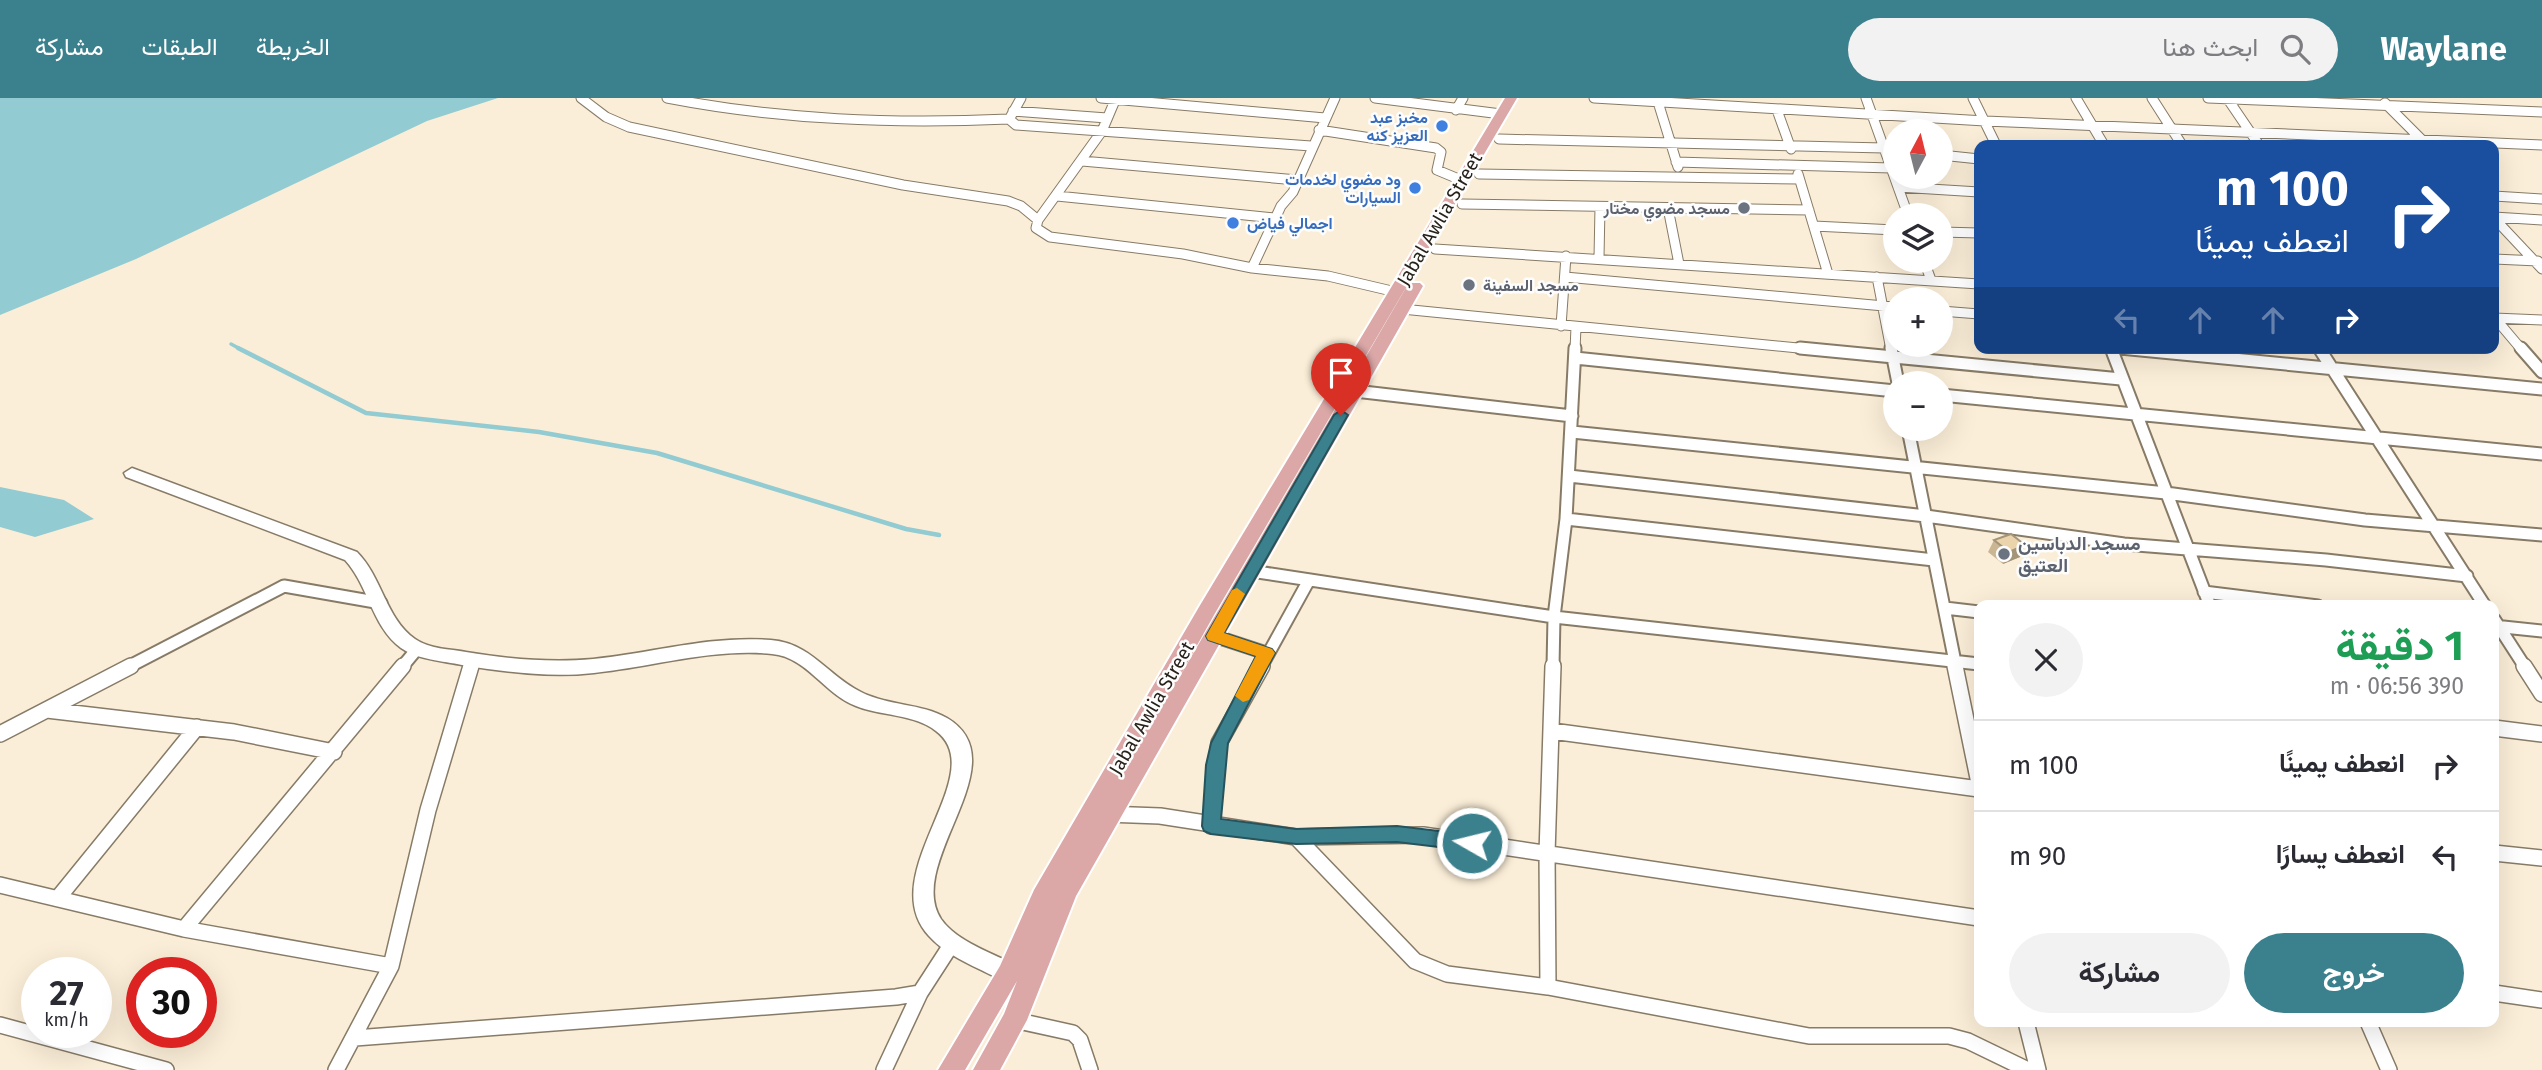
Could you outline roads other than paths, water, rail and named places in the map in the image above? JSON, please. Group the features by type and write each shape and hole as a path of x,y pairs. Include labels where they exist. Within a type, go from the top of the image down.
{"main road":[{"name":"Jabal Awlia Street","path":"951,1070 1009,973 1042,897 1100,813 1214,636 1355,391 1399,300 1436,249 1462,204 1470,177 1499,139 1522,98"},
{"name":"Jabal Awlia Street","path":"986,1070 1014,1020 1100,813 1470,177 1506,106"}],"street":[{"path":"581,98 606,117 629,127 903,185 1008,201 1021,206 1038,220"},
{"path":"667,98 730,112 876,123 1011,115 1107,118"},
{"path":"1021,98 1011,115 1010,123 1016,125 1311,146"},
{"path":"1101,98 1325,118"},
{"path":"1116,98 1102,131 1038,220 1035,228 1050,237 1183,254 1252,268 1328,276 1399,300 1561,326 1883,355"},
{"path":"1252,268 1335,98"},
{"path":"1375,98 1456,110 1506,106"},
{"path":"1456,110 1463,98"},
{"path":"1594,98 1777,110 2250,131 2381,140"},
{"path":"1740,98 1746,108"},
{"path":"1866,98 1883,139"},
{"path":"1973,98 1994,140"},
{"path":"2076,98 2101,140"},
{"path":"2152,98 2179,140"},
{"path":"2208,98 2383,101 2542,112"},
{"path":"2228,98 2256,140"},
{"path":"2383,101 2422,140"},
{"path":"1658,102 1682,177"},
{"path":"1777,110 1828,274"},
{"path":"1319,130 1436,148 1441,152 1437,170 1470,177 1800,178"},
{"path":"1499,139 1670,141 1883,150"},
{"path":"2499,144 2542,145"},
{"path":"1953,156 1974,158"},
{"path":"1082,161 1297,180"},
{"path":"1676,162 1883,168"},
{"path":"1930,189 1974,192"},
{"path":"1057,196 1275,218"},
{"path":"2499,196 2542,199"},
{"path":"1462,204 1809,210"},
{"path":"1599,258 1600,207"},
{"path":"1668,208 1679,264"},
{"path":"2499,218 2542,220"},
{"path":"2499,223 2540,264"},
{"path":"1814,226 1883,229"},
{"path":"1953,232 1974,233"},
{"path":"1436,249 1974,284"},
{"path":"1561,326 1566,257"},
{"path":"2499,260 2540,264"},
{"path":"1928,273 1931,281"},
{"path":"1565,277 1883,306"},
{"path":"1877,277 1883,291"},
{"path":"1953,312 1974,314"},
{"path":"2499,318 2542,320"},
{"path":"2499,324 2542,372"},
{"path":"1548,987 1547,854 1554,617 1566,519 1576,327"},
{"path":"2113,354 2207,600"},
{"path":"2181,354 2542,389"},
{"path":"2323,354 2481,600"},
{"path":"1902,357 2121,379"},
{"path":"1575,358 1883,389"},
{"path":"1355,391 1572,416"},
{"path":"1953,396 2542,454"},
{"path":"1572,432 2166,493 2335,517 2542,536"},
{"path":"1910,441 1974,759"},
{"path":"132,473 336,548 361,565 398,634 417,649 473,660 565,668 728,647 789,649 810,659 835,685 855,698 924,717 946,727 960,745 964,766 931,853 924,903 931,923 953,942 1009,973"},
{"path":"1569,476 1926,516 2124,544 2467,576"},
{"path":"1566,519 1934,560"},
{"path":"1251,571 1554,617 1974,663"},
{"path":"1211,826 1219,743 1266,653 1309,580"},
{"path":"0,734 284,586 381,603"},
{"path":"2204,592 2269,600"},
{"path":"1945,608 1974,611"},
{"path":"2499,625 2542,631"},
{"path":"2499,630 2542,694"},
{"path":"1214,636 1266,653"},
{"path":"184,929 417,649"},
{"path":"336,1070 391,965 428,810 473,660"},
{"path":"46,709 197,727 334,751"},
{"path":"58,898 197,727"},
{"path":"2499,729 2542,734"},
{"path":"1552,731 1974,785"},
{"path":"1100,813 1160,817 1296,837 1423,835 1974,917"},
{"path":"1296,837 1415,961 1447,974 1548,987 1809,1036 1949,1036 1968,1041 2028,1070"},
{"path":"2499,854 2542,858"},
{"path":"0,885 184,929 391,965"},
{"path":"884,1070 920,993 953,942"},
{"path":"355,1038 881,999 920,993"},
{"path":"2499,994 2542,1000"},
{"path":"1014,1020 1073,1034 1080,1040 1090,1070"},
{"path":"0,1025 166,1070"},
{"path":"2027,1027 2038,1070"},
{"path":"2370,1027 2389,1070"}],"water":[{"path":"0,98 498,98 427,121 136,259 0,315"},
{"path":"0,487 64,500 94,519 35,537 0,527"}],"waterway":[{"path":"231,344 242,350"},
{"path":"238,348 366,413 539,432 657,453 906,529 939,535"}],"place":[{"name":"مخبز عبد العزيز كنه","path":"1442,126"},
{"name":"ود مضوي لخدمات السيارات","path":"1415,188"},
{"name":"مسجد مضوي مختار","path":"1744,208"},
{"name":"اجمالي فياض","path":"1233,223"},
{"name":"مسجد السفينة","path":"1469,285"},
{"name":"مسجد الدباسين العتيق","path":"2004,554"}]}
